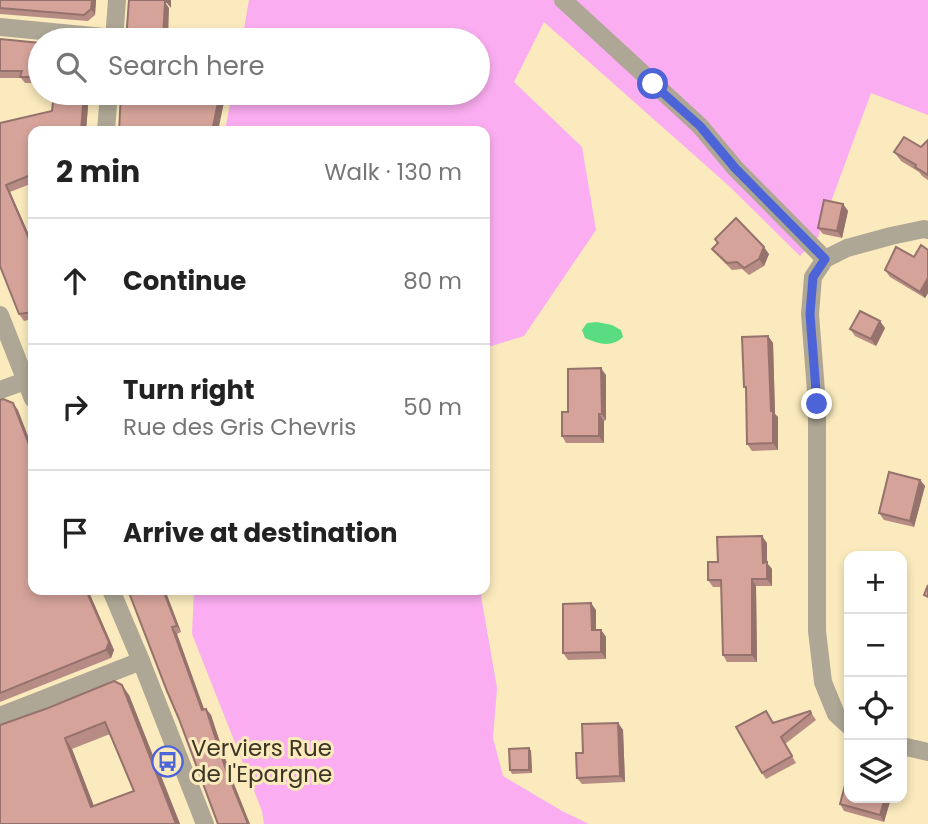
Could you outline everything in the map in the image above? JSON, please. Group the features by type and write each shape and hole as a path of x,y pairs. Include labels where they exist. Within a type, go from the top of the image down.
{"street":[{"path":"115,28 117,0"},
{"path":"563,0 700,126 735,168 825,259"},
{"path":"0,27 28,30"},
{"path":"106,126 108,105"},
{"path":"844,721 836,713 823,682 817,631 817,404 810,314 813,277 825,259 847,248 891,236 928,230"},
{"path":"0,315 28,387"},
{"path":"0,390 25,380"},
{"path":"113,595 205,824"},
{"path":"0,716 141,660"},
{"path":"907,747 928,752"}],"shaded area":[{"path":"249,0 928,0 928,115 871,93 818,237 800,256 729,186 544,22 514,82 582,147 596,230 524,336 490,346 490,126 226,126 230,105 490,105 490,28 244,28"},
{"path":"597,322 621,330 623,337 614,343 605,344 585,338 582,330 587,323"},
{"path":"194,595 481,595 497,688 493,738 503,776 589,824 264,824 262,811 192,634"}],"building":[{"path":"0,0 92,0 91,9 84,15 0,8"},
{"path":"129,0 166,0 164,28 127,28"},
{"path":"0,39 28,42 28,77 20,77 22,71 0,71"},
{"path":"53,105 83,105 81,126 28,126 28,176 6,185 28,236 28,313 19,314 0,266 0,123 52,111"},
{"path":"120,105 217,105 213,126 119,126"},
{"path":"904,137 921,147 928,140 928,175 894,152"},
{"path":"824,200 843,204 837,231 818,228"},
{"path":"736,218 764,247 759,259 744,268 737,262 727,263 712,249 718,243 715,239"},
{"path":"921,245 928,250 928,278 920,292 885,270 896,247 914,257"},
{"path":"860,311 880,321 871,339 850,329"},
{"path":"768,336 773,443 747,444 742,337"},
{"path":"601,368 602,414 599,414 599,436 562,436 562,412 568,412 568,369"},
{"path":"0,400 13,403 28,442 28,595 88,595 109,642 106,650 0,693"},
{"path":"889,472 920,480 910,521 879,513"},
{"path":"762,536 763,563 767,562 767,579 752,579 752,655 723,655 721,580 708,580 708,562 718,562 717,537"},
{"path":"130,595 165,595 177,626 172,627 202,710 206,709 226,770 248,824 218,824"},
{"path":"591,603 592,630 601,630 601,652 563,653 563,604"},
{"path":"114,681 122,685 176,824 0,824 0,725","holes":["105,722 134,791 91,807 65,738"]},
{"path":"766,711 773,723 810,711 811,713 781,737 792,756 762,773 736,727"},
{"path":"618,723 620,776 577,778 576,753 583,753 582,724"},
{"path":"529,748 529,770 510,770 509,749"},
{"path":"844,789 844,803 884,803 880,815 840,804"}],"place":[{"name":"Verviers Rue de l'Epargne","path":"168,761"}],"route":[{"path":"653,84 700,126 735,168 825,259 813,277 810,314 817,404"}]}
